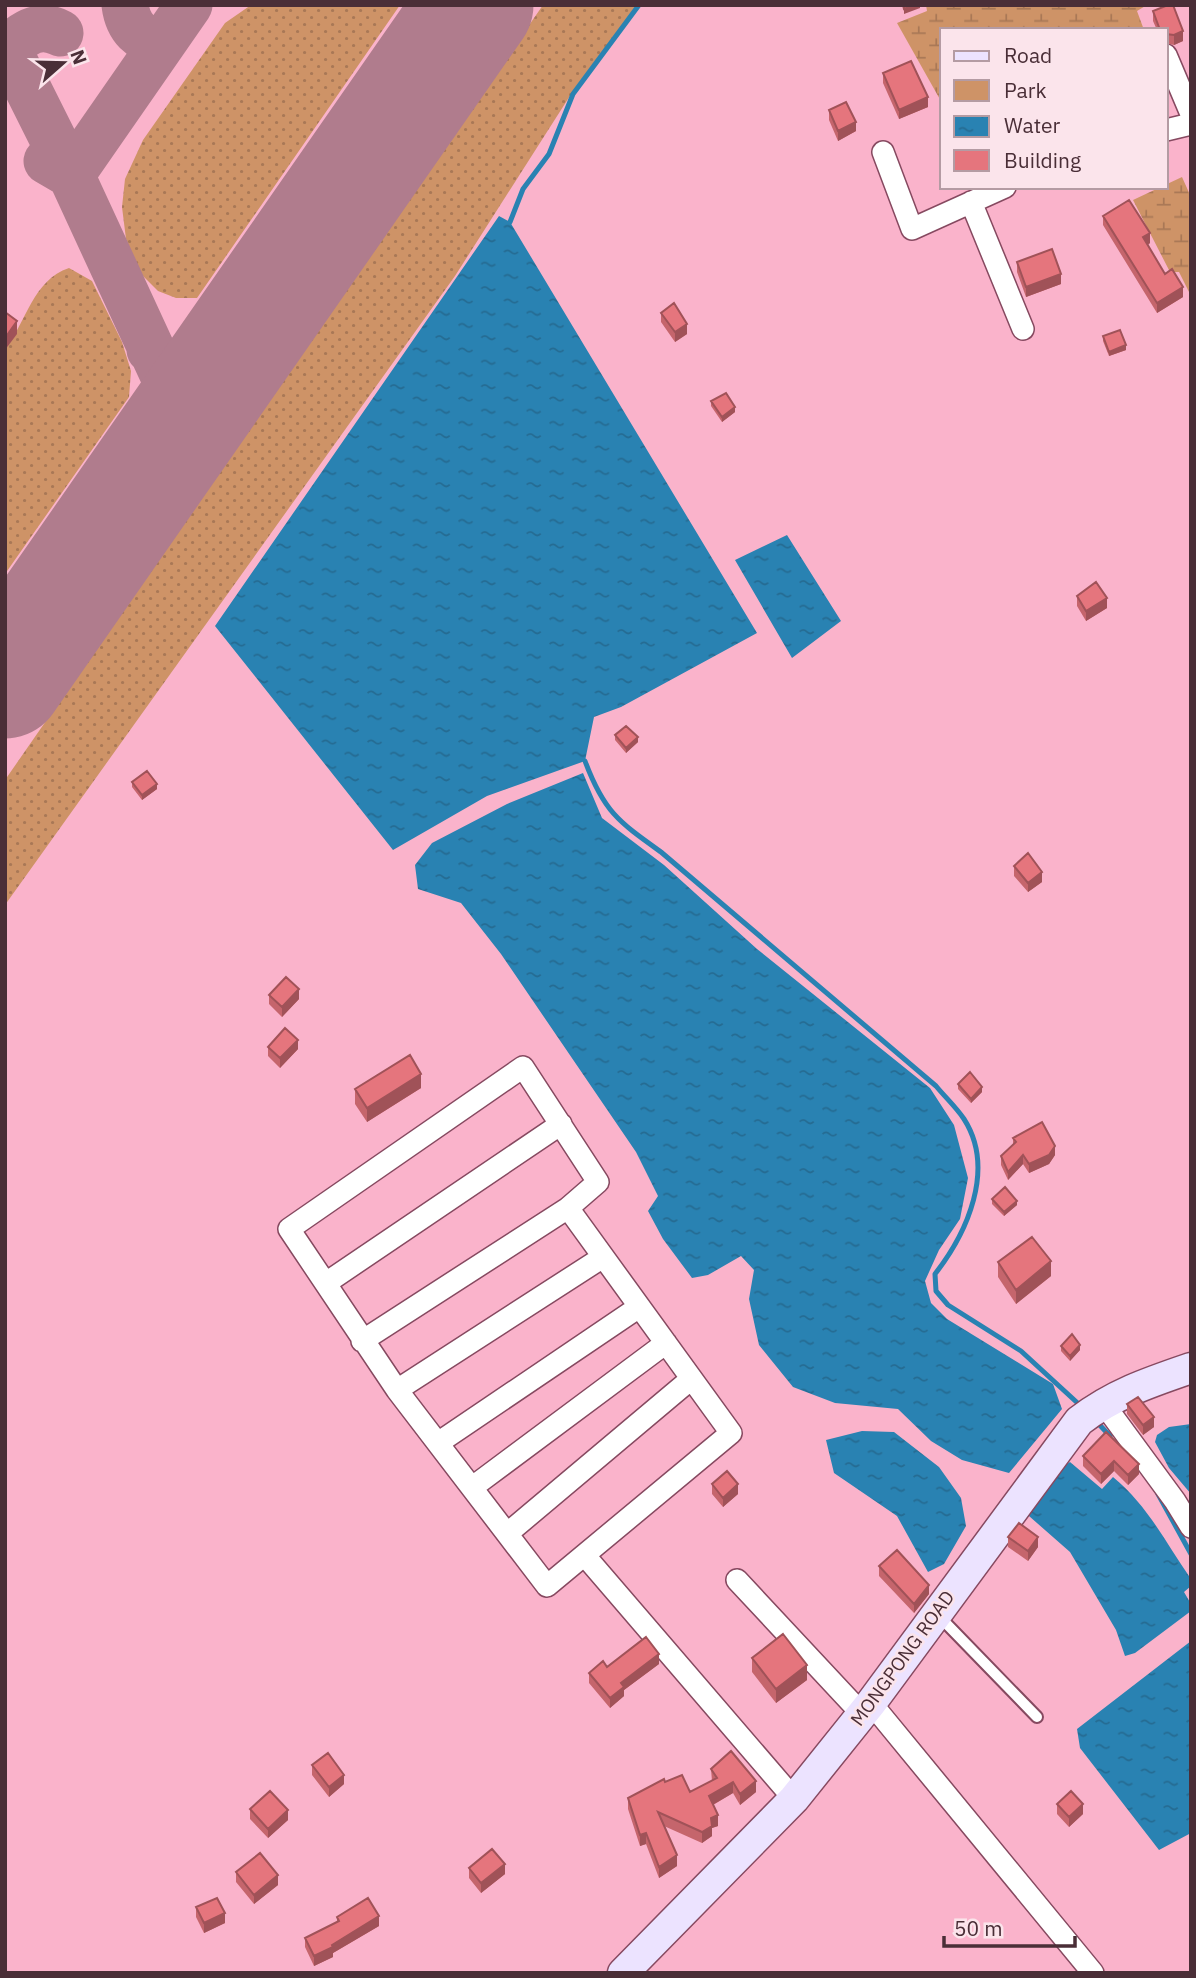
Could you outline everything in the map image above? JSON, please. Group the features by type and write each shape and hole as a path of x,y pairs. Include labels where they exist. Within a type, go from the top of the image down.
{"main road":[{"name":"MONGPONG ROAD","path":"623,1973 794,1799 866,1709 1079,1421 1103,1403 1134,1387 1191,1368"}],"street":[{"path":"1168,60 1191,114"},
{"path":"1168,130 1191,124"},
{"path":"883,152 912,229 1000,189"},
{"path":"971,202 1023,329"},
{"path":"362,1341 568,1208 598,1182 523,1067 289,1228 362,1341 397,1390 474,1486 547,1586 586,1557 730,1433 568,1208"},
{"path":"326,1283 561,1124"},
{"path":"397,1390 603,1257"},
{"path":"438,1443 639,1307"},
{"path":"474,1486 666,1343"},
{"path":"508,1533 691,1379"},
{"path":"1103,1403 1191,1527"},
{"path":"586,1557 794,1799"},
{"path":"737,1580 866,1709 1093,1973"}],"lane":[{"path":"936,1612 1037,1717"}],"green space":[{"path":"251,5 400,5 197,298 176,298 158,291 139,272 126,239 122,207 125,179 143,140 225,23"},
{"path":"543,5 637,5 575,88 455,276 5,905 5,780"},
{"path":"926,5 1147,5 1137,11 1143,28 940,28 940,99 897,23 927,11"},
{"path":"1182,177 1191,197 1191,296 1179,272 1170,272 1133,200 1156,189 1168,189 1168,184"},
{"path":"69,268 92,281 122,342 131,371 129,397 5,574 5,350 38,292 57,274"}],"water":[{"path":"499,216 510,222 757,633 621,707 594,717 585,761 487,796 393,850 215,626"},
{"path":"787,535 841,621 792,658 735,560"},
{"path":"583,773 602,818 664,865 757,949 930,1088 954,1125 968,1178 960,1219 939,1250 925,1281 931,1303 947,1319 1053,1384 1062,1409 1009,1473 962,1460 931,1441 898,1409 835,1403 793,1387 759,1345 749,1299 754,1270 741,1256 708,1275 692,1278 663,1239 648,1211 658,1196 636,1152 501,954 461,903 418,889 415,865 432,843 507,804"},
{"path":"1191,1424 1191,1494 1169,1468 1155,1442 1157,1435 1169,1427"},
{"path":"862,1431 894,1432 939,1467 961,1498 966,1526 944,1564 928,1572 897,1516 834,1473 826,1440"},
{"path":"1070,1462 1102,1489 1113,1477 1126,1488 1147,1513 1191,1579 1191,1586 1184,1592 1191,1604 1191,1611 1135,1653 1125,1656 1116,1630 1070,1552 1029,1516 1028,1508 1058,1470"},
{"path":"1191,1641 1191,1833 1159,1850 1080,1748 1077,1729"}],"building":[{"path":"1173,5 1183,31 1168,34 1168,28 1159,28 1153,11"},
{"path":"911,61 928,97 899,110 883,73"},
{"path":"846,102 856,122 838,131 829,110"},
{"path":"1129,200 1150,233 1143,237 1165,274 1172,269 1183,287 1157,303 1103,216"},
{"path":"1052,249 1061,274 1026,287 1017,262"},
{"path":"674,303 687,324 675,332 661,313"},
{"path":"5,312 17,321 5,338"},
{"path":"1120,330 1126,345 1109,352 1103,336"},
{"path":"726,393 735,407 722,417 711,401"},
{"path":"1096,582 1107,598 1086,611 1077,596"},
{"path":"626,726 638,737 626,748 615,735"},
{"path":"147,771 157,784 142,795 132,782"},
{"path":"1028,853 1042,872 1028,883 1014,866"},
{"path":"286,977 299,989 282,1007 269,995"},
{"path":"285,1028 298,1040 280,1058 268,1047"},
{"path":"410,1055 421,1074 367,1108 355,1089"},
{"path":"970,1072 982,1087 971,1099 958,1084"},
{"path":"1042,1122 1055,1146 1049,1155 1029,1164 1023,1155 1008,1172 1001,1156 1016,1142 1013,1138"},
{"path":"1005,1187 1017,1201 1004,1212 992,1199"},
{"path":"1032,1237 1051,1261 1016,1290 998,1262"},
{"path":"1072,1334 1080,1345 1070,1356 1061,1346"},
{"path":"1138,1397 1154,1417 1143,1425 1127,1404"},
{"path":"1106,1432 1139,1464 1128,1475 1114,1461 1101,1474 1083,1456"},
{"path":"727,1471 738,1484 723,1498 712,1484"},
{"path":"1019,1523 1038,1537 1028,1551 1008,1537"},
{"path":"897,1550 929,1585 914,1604 879,1566"},
{"path":"783,1634 807,1665 776,1689 752,1658"},
{"path":"646,1637 659,1654 621,1683 624,1687 610,1698 589,1673 603,1661 607,1667"},
{"path":"731,1751 756,1781 740,1794 733,1782 709,1796 718,1815 711,1818 712,1826 702,1832 658,1812 677,1855 659,1867 646,1833 640,1835 628,1798 664,1779 665,1782 682,1775 690,1792 717,1778 711,1769"},
{"path":"328,1753 344,1775 329,1787 312,1765"},
{"path":"270,1791 288,1810 268,1829 250,1809"},
{"path":"1071,1791 1083,1804 1069,1817 1057,1804"},
{"path":"492,1849 505,1864 481,1883 469,1868"},
{"path":"260,1853 278,1875 254,1895 236,1872"},
{"path":"217,1898 225,1913 204,1923 196,1907"},
{"path":"368,1898 379,1916 332,1945 333,1947 314,1956 305,1938 339,1921 337,1917"}],"waterway":[{"path":"510,222 523,189 549,154 573,94 639,5"},
{"path":"585,761 599,793 614,814 936,1086 961,1115 973,1138 977,1179 967,1220 958,1240 935,1274 936,1291 948,1305 1021,1351 1083,1408"},
{"path":"1095,1420 1110,1436"},
{"path":"1158,1494 1191,1554"}],"taxiway":[{"path":"125,5 129,20 137,32 162,44"},
{"path":"47,161 71,175 189,5"},
{"path":"454,34 458,5"},
{"path":"60,33 38,29 20,38 8,49 71,175 174,398 177,425 165,450"},
{"path":"150,350 171,365 190,369 209,366 232,355"}],"runway":[{"path":"5,680 475,5"}]}
